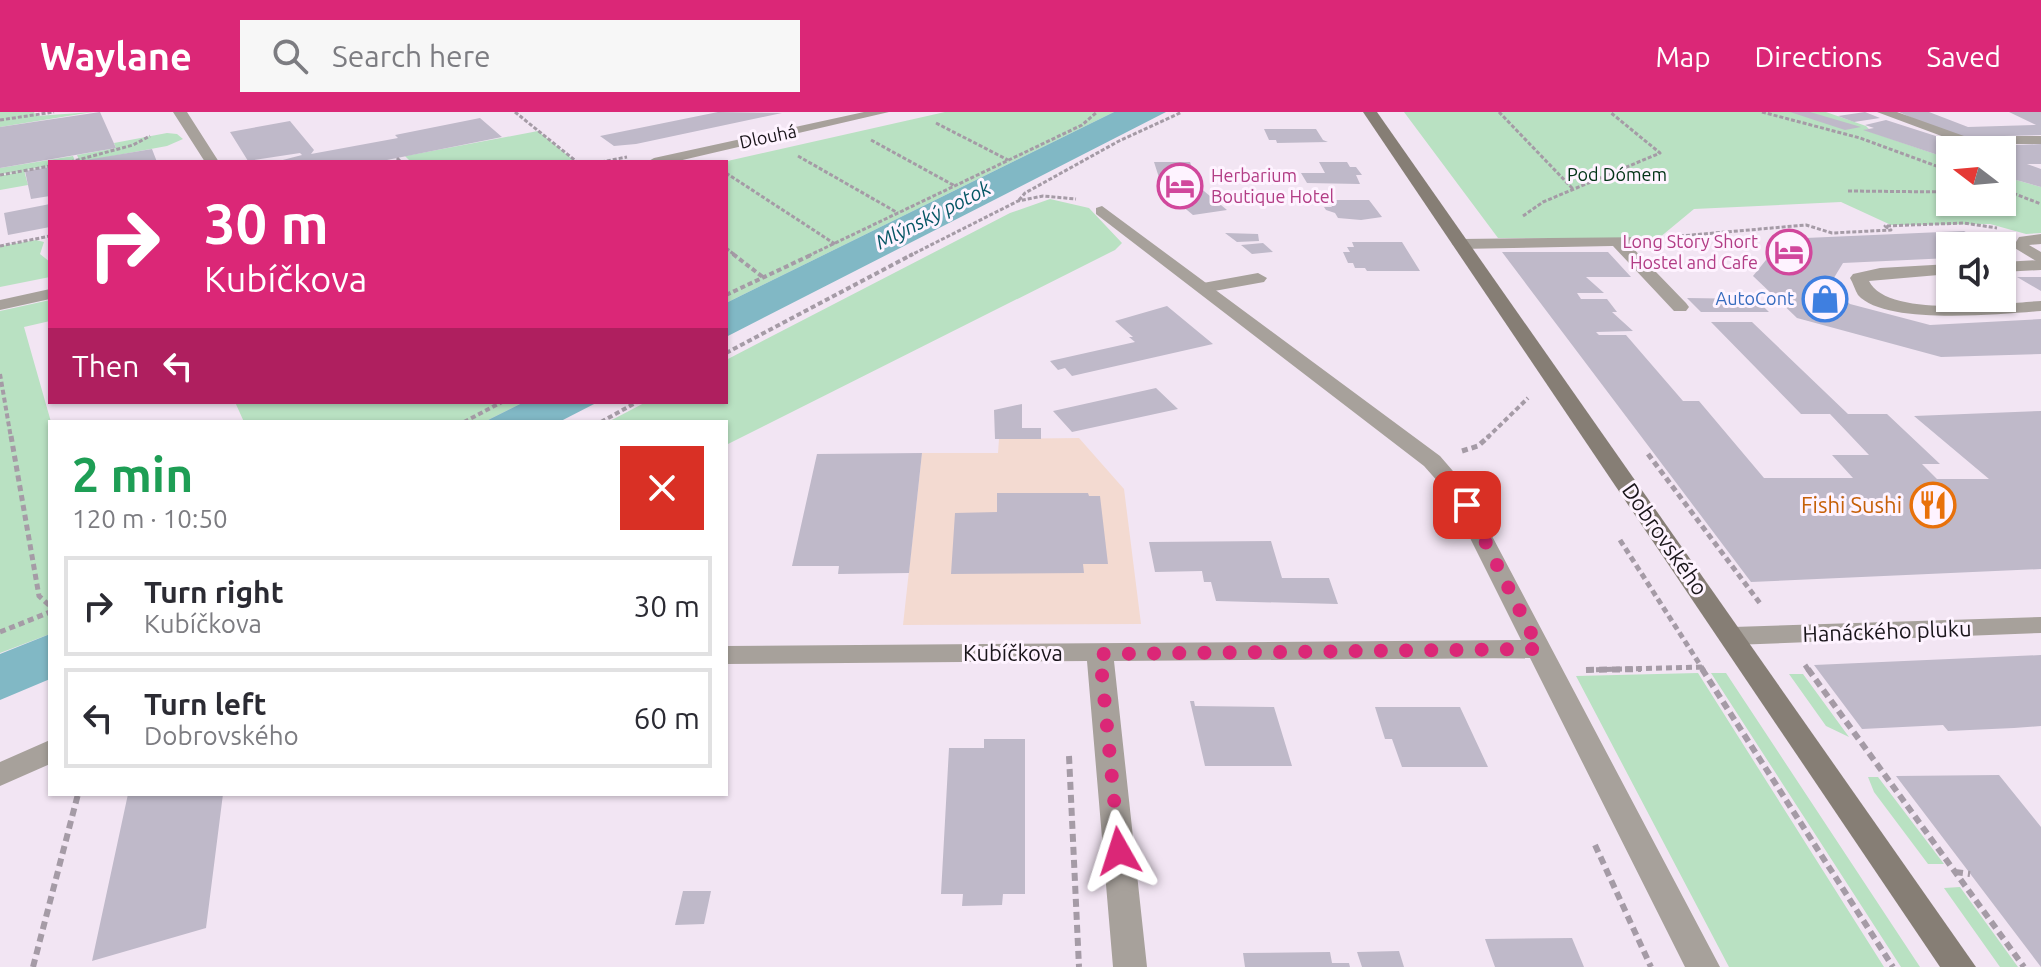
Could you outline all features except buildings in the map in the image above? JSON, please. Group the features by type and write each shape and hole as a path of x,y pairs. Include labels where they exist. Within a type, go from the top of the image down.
{"main road":[{"name":"Dobrovského","path":"1370,112 1959,967"}],"street":[{"path":"180,112 211,160"},
{"name":"Dlouhá","path":"663,160 882,112"},
{"path":"1884,112 1963,140 2041,140"},
{"path":"1102,211 1432,461 1467,505 1703,967"},
{"path":"1460,244 1656,242"},
{"path":"2016,265 2041,262 2032,242"},
{"path":"1619,243 1680,307"},
{"path":"1936,270 1880,273 1859,278 1858,283 1883,302 1915,310 1936,309"},
{"path":"1203,288 1258,278"},
{"path":"0,305 48,294"},
{"path":"2016,307 2041,306"},
{"name":"Hanáckého pluku","path":"1733,636 2041,625"},
{"name":"Kubíčkova","path":"728,655 1539,649"},
{"path":"1100,654 1130,967"},
{"path":"0,775 48,752"}],"path":[{"path":"0,120 54,112"},
{"path":"515,112 575,160"},
{"path":"728,294 1082,125 1097,112"},
{"path":"1018,201 1025,193 1119,141 1182,112"},
{"path":"1499,112 1573,189"},
{"path":"1518,220 1543,202 1660,153 1610,112"},
{"path":"1762,112 1860,138 1936,166"},
{"path":"936,123 1008,160"},
{"path":"77,160 133,145 150,136"},
{"path":"867,138 955,186"},
{"path":"793,154 898,213"},
{"path":"0,175 48,166"},
{"path":"728,174 835,244"},
{"path":"1848,191 1936,192"},
{"path":"2016,195 2041,204"},
{"path":"728,352 868,276 1018,201 1043,196 1066,198 1092,202 1102,211"},
{"path":"1656,242 1668,237 1802,225 1832,233 1891,230 1885,226 1951,223 1996,228 2032,242"},
{"path":"0,246 48,236"},
{"path":"728,250 764,278"},
{"path":"0,374 39,596 48,607"},
{"path":"1521,385 1537,410"},
{"path":"1432,461 1478,446 1529,397"},
{"path":"468,420 498,404"},
{"path":"605,420 633,404"},
{"path":"1619,538 1893,967"},
{"path":"0,632 48,610"},
{"path":"1584,670 1711,666"},
{"path":"1810,673 2024,967"},
{"path":"1068,740 1079,967"},
{"path":"33,967 77,796"},
{"path":"1954,872 1970,874"}],"shaded area":[{"path":"1079,438 1124,489 1141,624 903,625 922,453 998,453 999,439"}],"green space":[{"path":"0,112 34,112 36,116 93,112 0,127"},
{"path":"945,112 1114,112 728,302 728,161"},
{"name":"Pod Dómem","path":"1404,112 1826,112 1869,129 1865,130 1936,154 1936,216 2016,216 2016,180 2041,187 2041,233 2026,234 1990,224 1891,225 1841,202 1694,209 1659,238 1498,238"},
{"path":"538,131 574,160 409,160 405,156"},
{"path":"167,133 177,134 183,139 167,146 91,160 79,160 77,155 116,148 114,143"},
{"path":"73,156 75,160 49,160"},
{"path":"48,160 48,166 24,170 28,185 0,190 0,176 23,171 0,174 0,168"},
{"path":"1050,199 1089,208 1122,243 1115,250 728,444 728,420 612,420 642,404 728,404 728,359 1010,213"},
{"path":"36,240 44,242 40,254 48,260 48,277 0,287 0,246"},
{"path":"48,300 48,321 24,327 50,420 48,420 48,635 0,653 0,311"},
{"path":"236,404 520,404 488,420 243,420"},
{"path":"1698,673 1884,967 1729,967 1576,676"},
{"path":"1711,673 1726,673 1920,967 1901,967"},
{"path":"1789,674 1803,674 1849,737 1826,726"},
{"path":"1868,777 1878,777 1944,864 1928,864 1874,792"},
{"path":"1960,887 2018,967 2000,967 1944,888"}],"water":[{"name":"Mlýnský potok","path":"1114,112 1166,112 728,336 728,302"},
{"path":"520,404 594,404 563,420 488,420"},
{"path":"48,635 48,680 0,700 0,654"}],"place":[{"name":"Herbarium Boutique Hotel","path":"1180,186"},
{"name":"Long Story Short Hostel and Cafe","path":"1789,252"},
{"name":"AutoCont","path":"1825,299"},
{"name":"Fishi Sushi","path":"1933,505"}],"route":[{"path":"1119,851 1100,654 1539,649 1467,505"}]}
